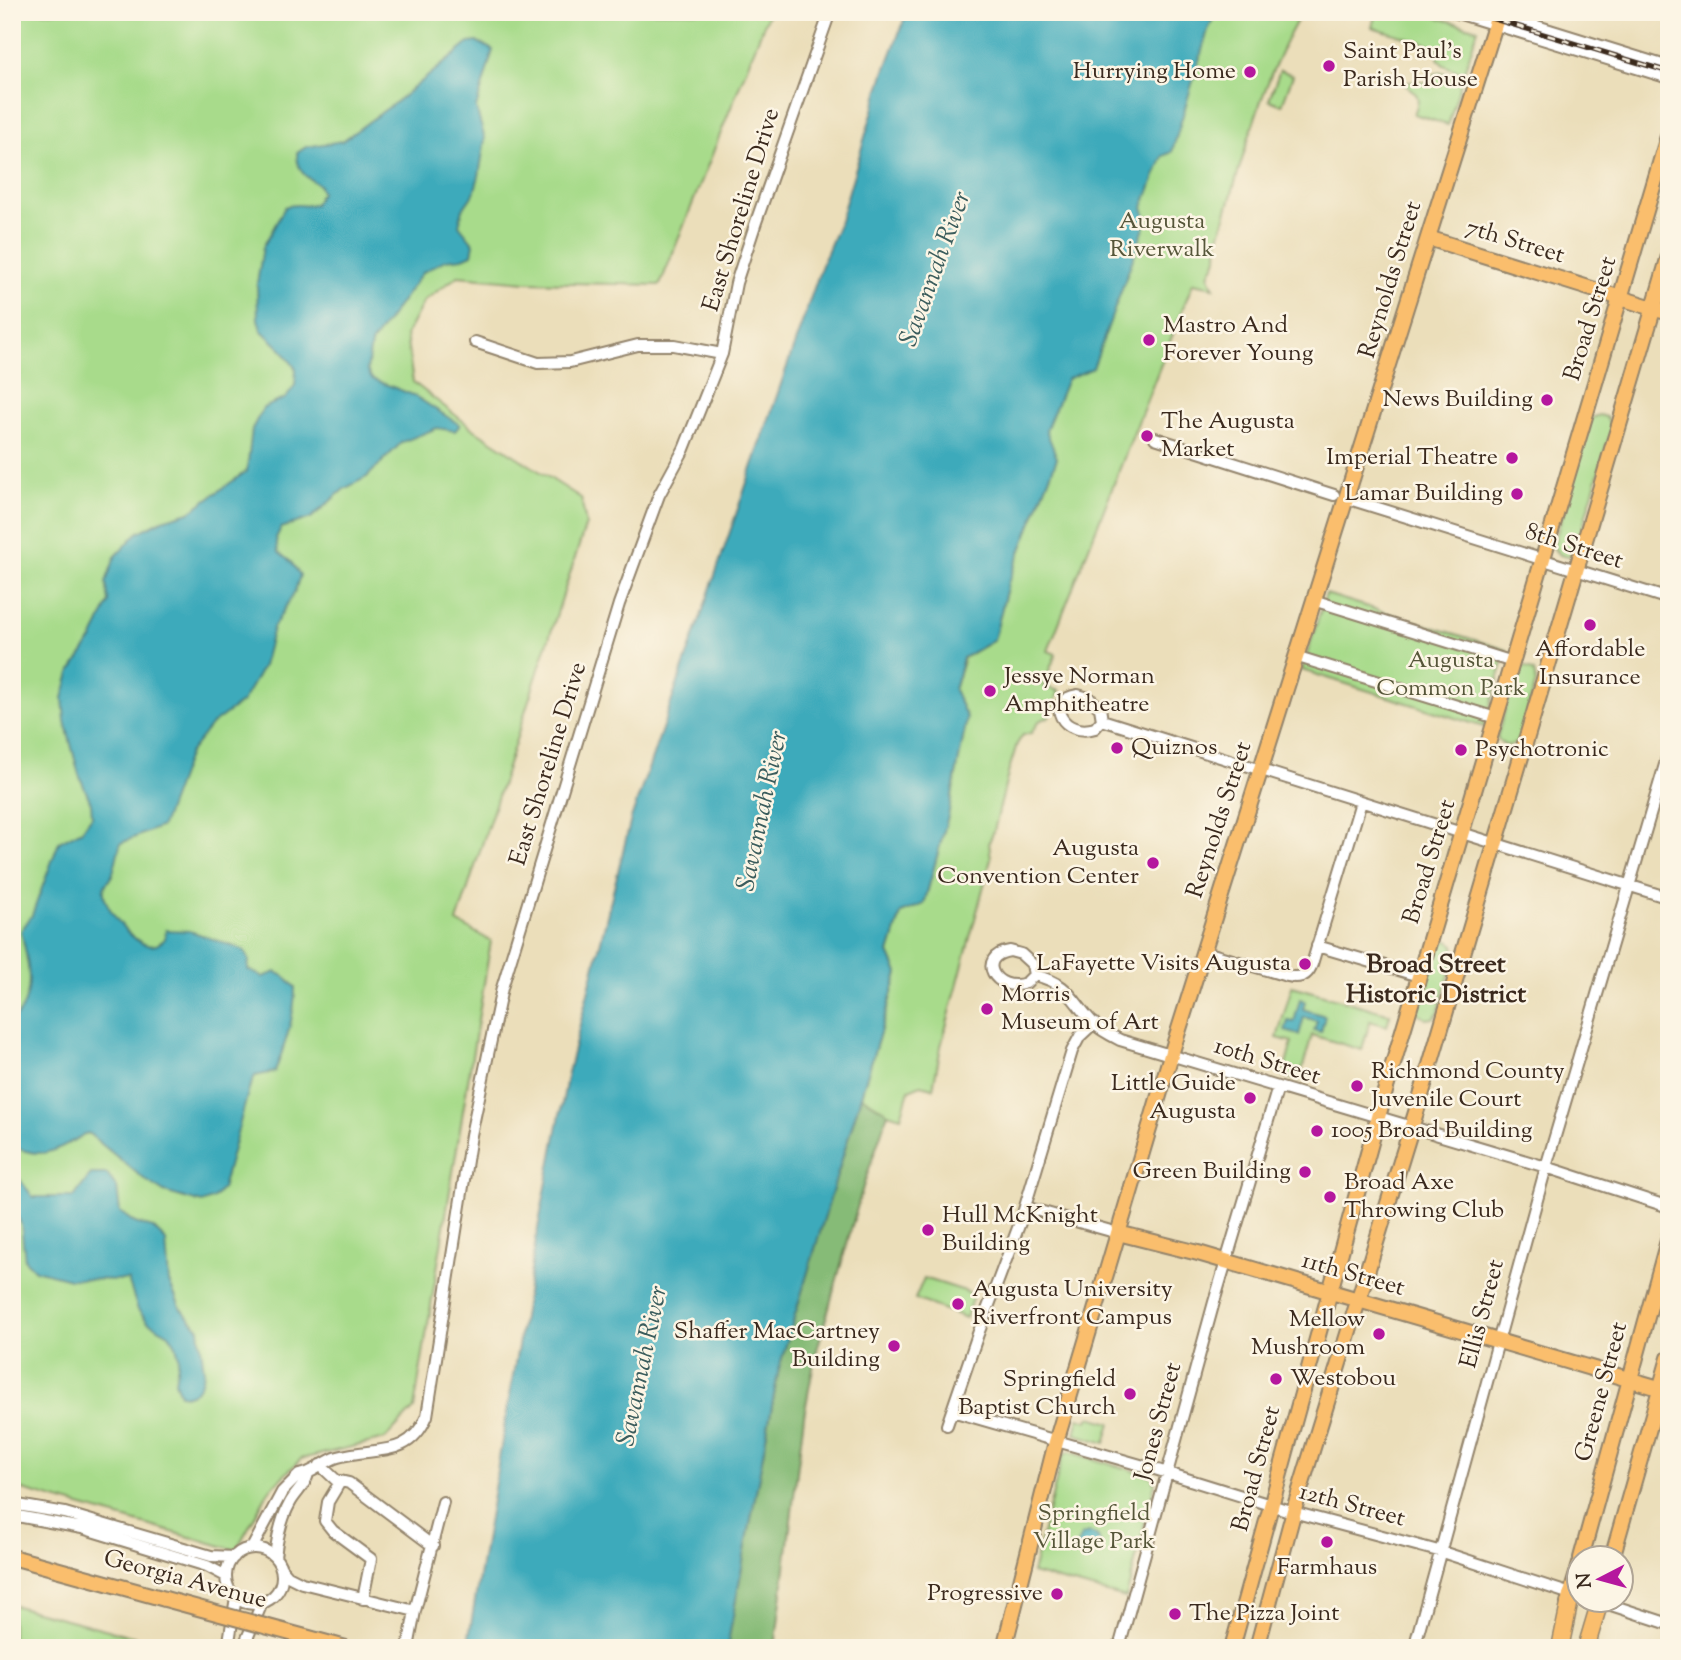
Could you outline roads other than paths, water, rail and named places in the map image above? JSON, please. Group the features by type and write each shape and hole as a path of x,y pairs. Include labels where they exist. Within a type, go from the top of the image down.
{"highway":[{"path":"1560,1648 1570,1614"},
{"path":"1586,1648 1595,1614"}],"main road":[{"name":"Reynolds Street","path":"1004,1648 1056,1442 1202,951 1313,600 1340,496 1428,238 1494,16"},
{"name":"Broad Street","path":"1232,1648 1419,976 1669,133"},
{"name":"7th Street","path":"1428,238 1669,313"},
{"name":"Broad Street","path":"1257,1648 1293,1512 1669,256"},
{"name":"11th Street","path":"1118,1233 1664,1390"},
{"name":"Greene Street","path":"1585,1544 1669,1237"},
{"path":"1617,1544 1664,1390 1669,1358"},
{"name":"Georgia Avenue","path":"12,1557 346,1648"},
{"path":"1554,1648 1568,1614"}],"street":[{"name":"East Shoreline Drive","path":"252,1548 282,1492 299,1475 308,1474 320,1465 344,1455 384,1451 400,1446 419,1431 427,1416 474,1122 502,988 619,604 659,495 684,449 722,354 736,283 830,12"},
{"path":"1454,12 1494,16 1669,67"},
{"path":"1494,16 1669,78"},
{"path":"475,342 538,363 570,362 638,345 674,345 722,354"},
{"name":"8th Street","path":"1155,438 1669,599"},
{"path":"1313,600 1513,662"},
{"path":"1295,656 1496,718"},
{"path":"1102,719 1669,898"},
{"name":"Ellis Street","path":"1414,1648 1546,1167 1669,751"},
{"path":"1202,951 1287,976 1304,976 1310,970 1361,802"},
{"path":"1317,946 1419,976"},
{"name":"10th Street","path":"1034,975 1054,982 1068,991 1094,1023 1120,1040 1546,1167 1669,1207"},
{"path":"947,1425 1024,1207 1072,1051 1080,1036 1094,1023"},
{"name":"Jones Street","path":"1119,1648 1225,1262 1278,1087"},
{"name":"11th Street","path":"1024,1207 1118,1233"},
{"name":"12th Street","path":"952,1411 1293,1512 1442,1552 1566,1593"},
{"path":"320,1465 340,1482 349,1483 433,1546"},
{"path":"275,1594 282,1581 277,1542 290,1503 306,1482 308,1474"},
{"path":"340,1482 328,1502 325,1521 333,1531 370,1559 363,1599"},
{"path":"408,1648 443,1502"},
{"path":"12,1504 104,1523 211,1556 234,1557"},
{"path":"12,1515 82,1528 207,1566 226,1576"},
{"path":"262,1603 248,1603 236,1597 229,1588 226,1576 234,1557 252,1548 261,1549 278,1562 288,1576 302,1583 415,1611"},
{"path":"243,1648 262,1603 275,1594 302,1583"},
{"path":"228,1648 236,1597"},
{"path":"1636,1613 1669,1624"}],"water":[{"name":"Savannah River","path":"907,12 1216,12 1208,30 1172,152 1163,156 1143,207 1147,220 1093,368 1067,379 1046,430 1057,458 1008,583 994,640 963,658 954,690 967,718 948,816 924,904 901,913 889,953 898,973 779,1368 727,1648 467,1648 538,1228 568,1073 631,819 823,262 839,224 884,73"},
{"path":"478,42 493,50 476,108 485,139 479,176 474,193 463,209 459,225 474,244 472,254 445,260 422,273 371,344 367,370 372,379 413,395 460,425 455,431 437,428 402,442 367,477 344,489 311,518 281,528 276,538 278,552 291,562 300,575 295,591 273,628 263,666 242,702 212,724 189,753 162,826 121,843 112,875 104,888 106,901 116,919 140,942 156,945 165,939 166,930 190,931 244,950 249,960 248,970 263,977 276,972 295,987 291,1020 275,1072 255,1076 249,1089 222,1189 214,1198 202,1203 164,1192 88,1133 52,1151 24,1151 12,1146 12,1021 25,1001 29,978 21,931 32,915 59,842 82,830 92,816 91,803 79,775 65,721 63,698 70,673 93,638 109,602 106,582 115,557 137,533 162,520 189,512 247,471 252,429 263,408 286,398 295,385 296,369 282,350 261,330 257,284 263,247 285,207 315,204 321,193 319,185 305,176 300,169 297,153 306,147 342,141 396,102 469,43"},
{"path":"1300,999 1305,1001 1303,1009 1325,1016 1321,1032 1314,1030 1317,1021 1304,1017 1299,1035 1285,1031 1288,1021 1294,1022"},
{"path":"12,1169 33,1197 74,1197 91,1174 107,1174 117,1188 120,1212 135,1223 153,1228 166,1241 169,1282 181,1309 199,1329 204,1371 195,1392 180,1394 175,1382 179,1357 176,1345 169,1334 148,1322 138,1310 128,1280 70,1279 35,1270 25,1260 21,1224 12,1206"},
{"path":"1088,1533 1098,1537 1100,1542 1100,1547 1093,1551 1092,1556 1083,1555 1077,1546 1081,1536"}],"railway":[{"path":"1471,12 1669,72"}],"place":[{"name":"Saint Paul’s Parish House","path":"1329,66"},
{"name":"Hurrying Home","path":"1250,72"},
{"name":"Mastro And Forever Young","path":"1149,340"},
{"name":"News Building","path":"1547,400"},
{"name":"The Augusta Market","path":"1147,436"},
{"name":"Imperial Theatre","path":"1512,458"},
{"name":"Lamar Building","path":"1517,494"},
{"name":"Affordable Insurance","path":"1590,625"},
{"name":"Jessye Norman Amphitheatre","path":"990,691"},
{"name":"Quiznos","path":"1117,748"},
{"name":"Psychotronic","path":"1461,750"},
{"name":"Augusta Convention Center","path":"1153,863"},
{"name":"LaFayette Visits Augusta","path":"1305,964"},
{"name":"Morris Museum of Art","path":"987,1009"},
{"name":"Richmond County Juvenile Court","path":"1357,1086"},
{"name":"Little Guide Augusta","path":"1250,1098"},
{"name":"1005 Broad Building","path":"1317,1131"},
{"name":"Green Building","path":"1305,1172"},
{"name":"Broad Axe Throwing Club","path":"1330,1197"},
{"name":"Hull McKnight Building","path":"928,1230"},
{"name":"Augusta University Riverfront Campus","path":"958,1304"},
{"name":"Mellow Mushroom","path":"1379,1334"},
{"name":"Shaffer MacCartney Building","path":"894,1346"},
{"name":"Westobou","path":"1276,1379"},
{"name":"Springfield Baptist Church","path":"1130,1394"},
{"name":"Farmhaus","path":"1327,1542"},
{"name":"Progressive","path":"1057,1594"},
{"name":"The Pizza Joint","path":"1175,1614"}],"district":[{"name":"Broad Street Historic District","path":"1436,980"}],"park label":[{"name":"Augusta Riverwalk","path":"1162,236"},
{"name":"Augusta Common Park","path":"1451,675"},
{"name":"Springfield Village Park","path":"1094,1528"}]}
